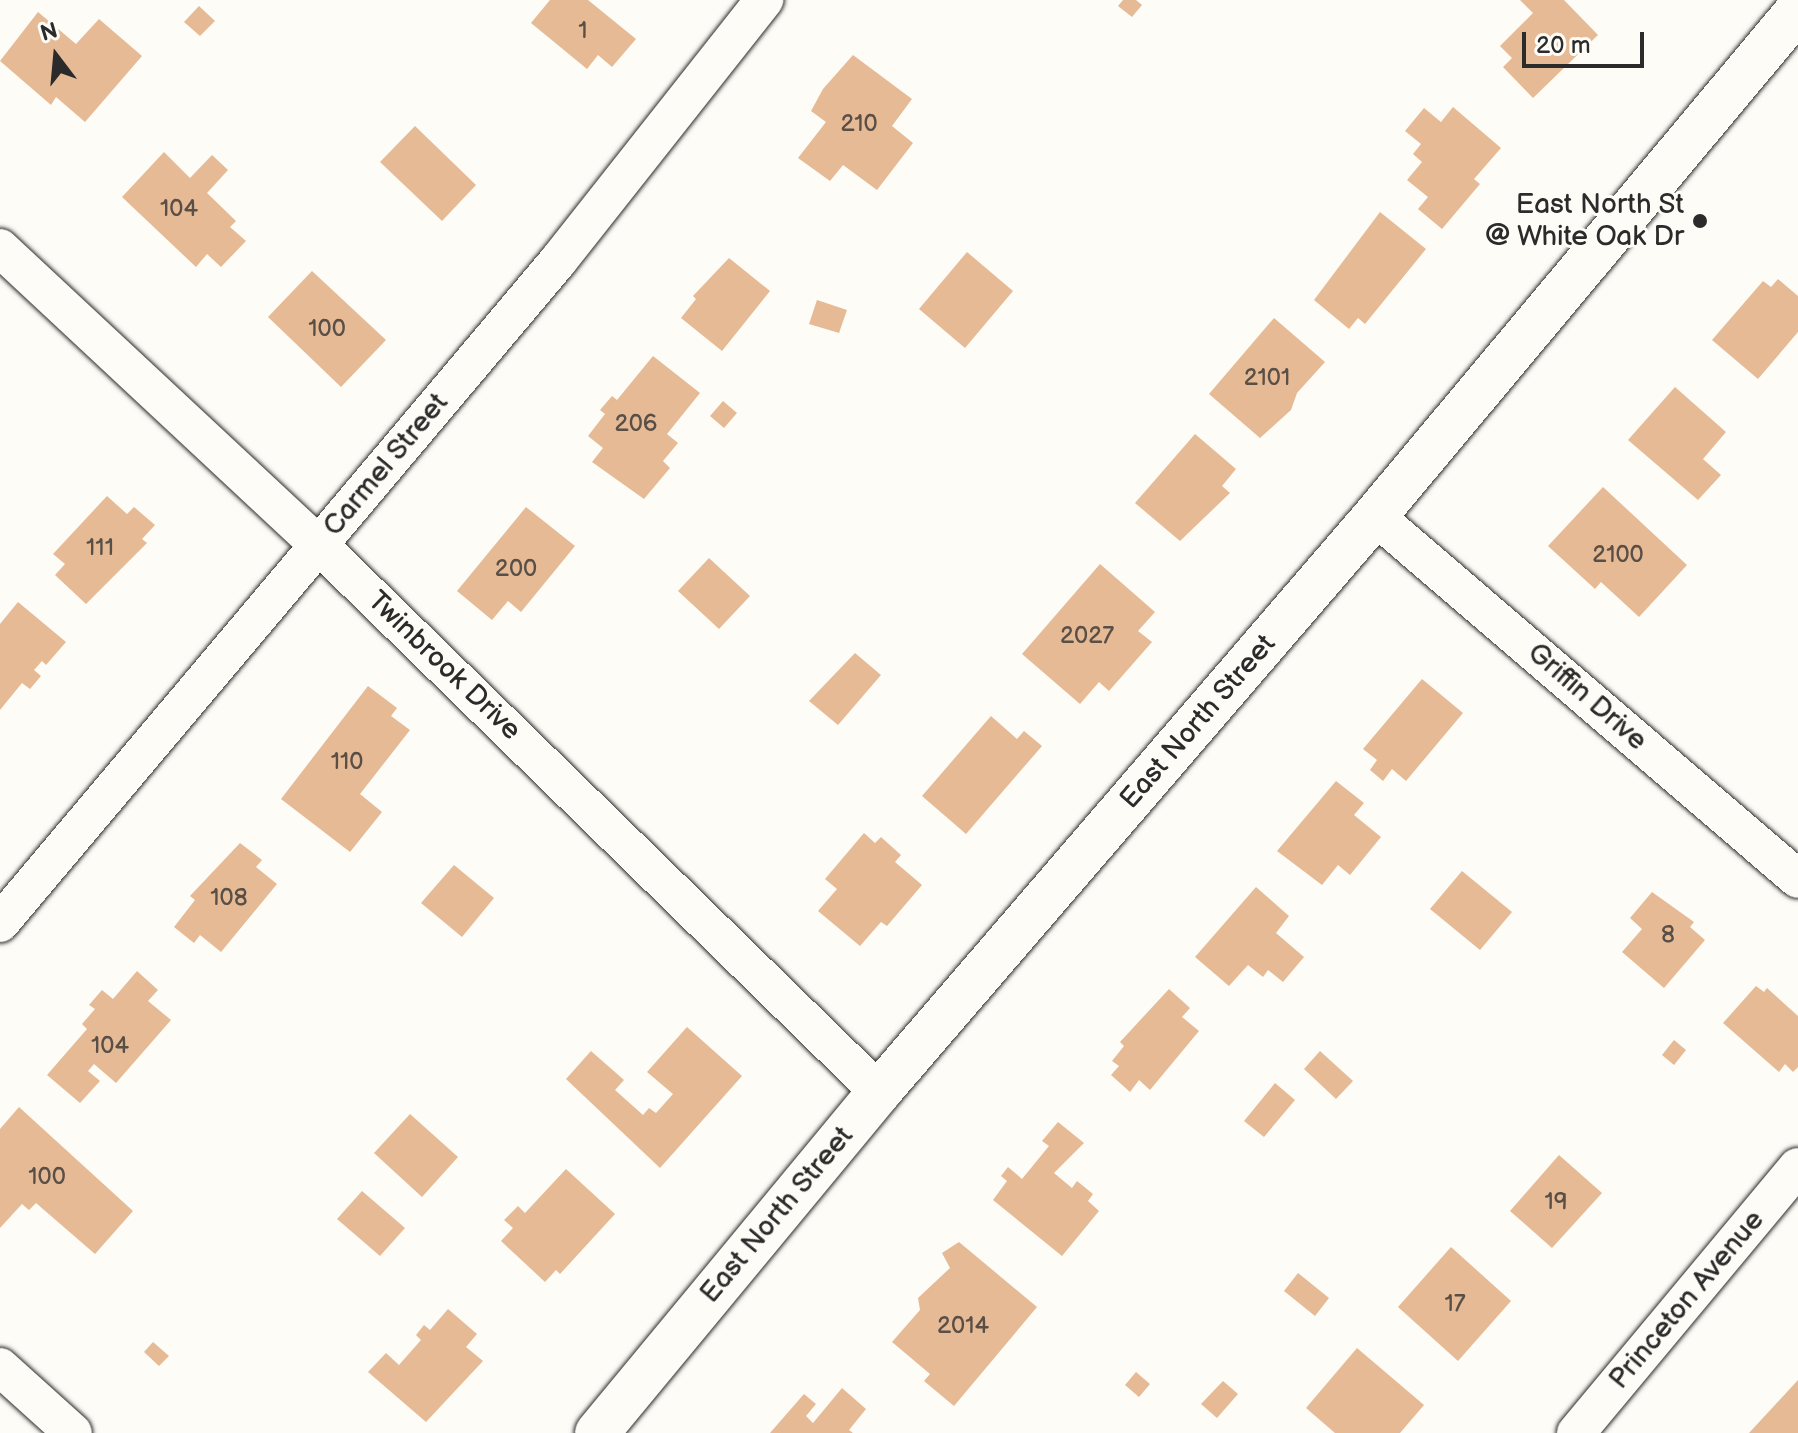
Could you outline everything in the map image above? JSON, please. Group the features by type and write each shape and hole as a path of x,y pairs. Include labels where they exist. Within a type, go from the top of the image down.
{"main road":[{"name":"East North Street","path":"597,1433 879,1092 1375,516 1798,10"}],"street":[{"name":"Carmel Street","path":"0,923 558,261 764,0"},
{"name":"Twinbrook Drive","path":"0,248 319,545 879,1092"},
{"name":"Griffin Drive","path":"1375,516 1798,879"},
{"name":"Princeton Avenue","path":"1576,1433 1798,1167"},
{"path":"0,1367 73,1433"}],"building":[{"path":"550,0 588,0 636,39 612,67 598,55 587,69 531,23"},
{"path":"1123,0 1136,0 1142,5 1132,17 1118,6"},
{"path":"1520,0 1564,0 1598,35 1533,98 1503,67 1512,58 1500,46 1533,13"},
{"path":"199,6 215,21 200,36 184,22"},
{"path":"38,12 76,44 99,19 142,56 85,122 56,97 51,105 0,61"},
{"path":"853,55 912,99 892,126 913,143 877,190 843,165 830,181 798,158 826,122 811,111 823,89"},
{"path":"1453,107 1501,148 1474,179 1480,184 1442,229 1418,209 1428,197 1407,180 1422,162 1413,154 1421,144 1405,131 1424,108 1441,122"},
{"path":"415,126 476,185 442,221 380,162"},
{"path":"164,152 190,178 212,155 228,170 207,193 236,221 230,227 246,241 221,267 207,254 196,267 122,197"},
{"path":"1380,212 1426,249 1365,324 1358,318 1349,329 1314,300"},
{"path":"967,252 1013,291 965,348 919,309"},
{"path":"729,258 770,291 722,351 681,318 696,299 693,296"},
{"path":"312,271 386,340 341,387 268,317"},
{"path":"1778,279 1798,296 1798,332 1758,379 1712,340 1763,281 1771,287"},
{"path":"817,300 847,310 839,333 809,324"},
{"path":"1274,318 1325,362 1297,393 1291,410 1260,438 1209,394"},
{"path":"653,356 700,393 667,434 678,443 663,461 670,468 644,499 592,462 603,448 588,436 605,414 600,410 612,396 617,400"},
{"path":"1675,387 1726,432 1703,459 1721,475 1698,500 1628,440"},
{"path":"723,401 737,413 724,428 710,416"},
{"path":"1195,434 1236,469 1222,486 1230,493 1180,541 1135,503"},
{"path":"1603,487 1687,565 1639,617 1601,582 1595,589 1548,546"},
{"path":"107,496 127,514 134,507 155,525 142,539 147,543 86,604 55,575 65,564 53,554"},
{"path":"526,507 575,546 521,612 508,601 492,620 457,591"},
{"path":"709,558 750,596 719,629 678,591"},
{"path":"1100,564 1155,612 1138,631 1152,642 1109,691 1099,682 1080,704 1022,654"},
{"path":"18,602 66,642 46,665 42,661 34,670 41,676 30,689 22,683 0,710 0,624"},
{"path":"855,653 881,675 838,725 809,701"},
{"path":"1422,679 1463,713 1406,781 1392,769 1383,781 1370,770 1377,760 1363,749"},
{"path":"368,686 397,708 391,716 410,730 360,794 382,812 350,852 281,799"},
{"path":"991,716 1017,739 1024,731 1042,746 966,834 922,796"},
{"path":"1336,781 1364,803 1354,815 1381,837 1350,875 1338,865 1322,885 1277,851"},
{"path":"864,833 875,843 881,837 901,855 895,862 922,885 887,926 881,922 860,946 818,911 837,889 825,879"},
{"path":"240,843 262,860 256,867 277,884 221,952 200,935 194,943 174,927 195,900 190,896"},
{"path":"454,865 494,898 462,937 421,903"},
{"path":"1462,871 1512,912 1480,950 1430,909"},
{"path":"1256,887 1289,916 1276,933 1304,957 1283,982 1268,970 1263,977 1248,965 1229,986 1195,957"},
{"path":"1652,892 1694,922 1690,927 1705,940 1664,988 1622,952 1642,929 1630,918"},
{"path":"137,971 158,990 148,1001 171,1020 116,1083 94,1064 88,1071 100,1081 80,1103 47,1075 87,1029 82,1024 95,1009 89,1005 102,990 113,999"},
{"path":"1756,986 1764,992 1767,988 1798,1016 1798,1067 1793,1072 1785,1064 1779,1072 1723,1023"},
{"path":"1169,989 1190,1008 1182,1017 1199,1031 1150,1090 1139,1080 1130,1092 1111,1075 1119,1066 1112,1061 1124,1046 1120,1042"},
{"path":"687,1027 742,1076 660,1168 566,1079 591,1051 624,1080 615,1090 643,1115 649,1108 656,1113 673,1094 647,1072"},
{"path":"1674,1040 1686,1050 1674,1065 1662,1055"},
{"path":"1320,1051 1353,1081 1336,1099 1304,1069"},
{"path":"1275,1083 1295,1100 1264,1137 1244,1121"},
{"path":"19,1107 133,1211 95,1254 36,1203 29,1210 22,1204 0,1228 0,1129"},
{"path":"410,1114 458,1157 422,1197 374,1153"},
{"path":"1058,1122 1084,1143 1054,1173 1072,1188 1077,1181 1093,1194 1088,1201 1099,1211 1062,1256 993,1200 1007,1181 1001,1176 1008,1167 1022,1179 1049,1146 1042,1141"},
{"path":"1559,1155 1602,1193 1552,1248 1510,1211"},
{"path":"566,1169 615,1214 560,1274 556,1270 545,1282 501,1241 513,1228 504,1220 518,1206 525,1213"},
{"path":"362,1191 405,1228 380,1256 337,1219"},
{"path":"959,1242 1037,1307 954,1406 924,1381 930,1374 892,1342 920,1310 918,1298 950,1268 942,1253"},
{"path":"1451,1247 1511,1301 1458,1361 1398,1307"},
{"path":"1298,1273 1329,1298 1315,1316 1284,1291"},
{"path":"448,1309 477,1334 466,1347 483,1361 426,1422 368,1372 386,1353 399,1365 421,1340 416,1335 424,1325 430,1330"},
{"path":"153,1342 169,1356 159,1366 144,1352"},
{"path":"1357,1348 1424,1405 1400,1433 1335,1433 1306,1408"},
{"path":"1136,1372 1150,1384 1139,1397 1125,1385"},
{"path":"1798,1380 1798,1433 1749,1433"},
{"path":"1223,1381 1238,1394 1217,1418 1201,1404"},
{"path":"842,1388 866,1409 849,1430 853,1433 770,1433 804,1394 816,1404 806,1416 813,1423"}],"place":[{"name":"East North St @ White Oak Dr","path":"1700,221"}]}
